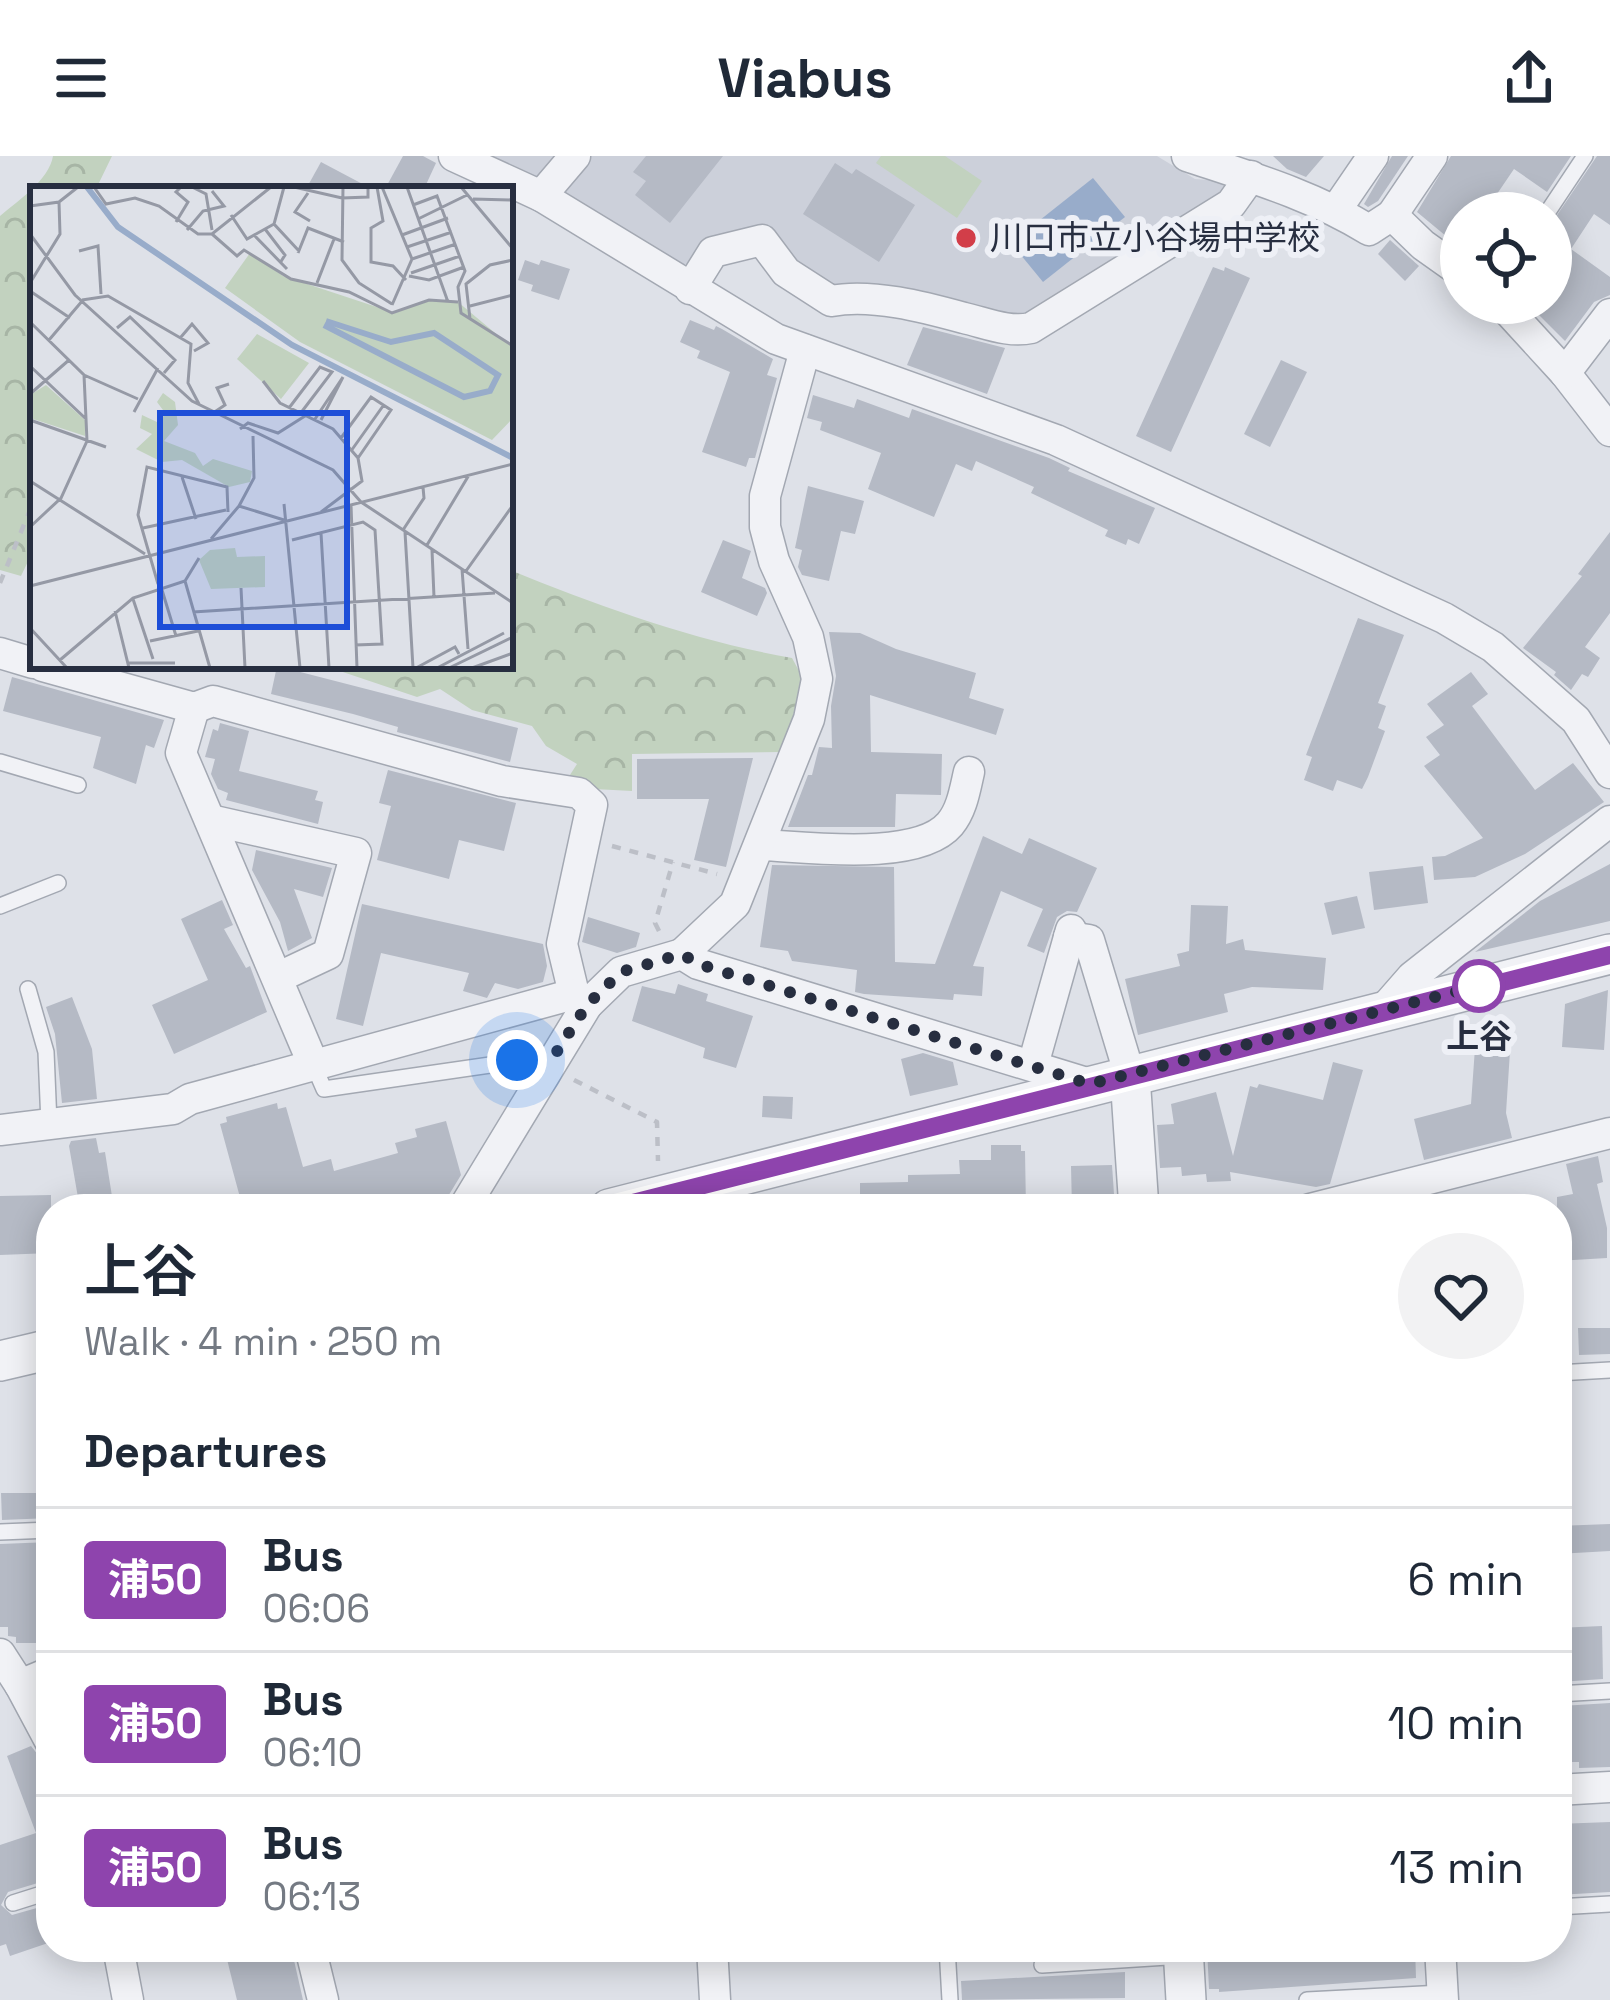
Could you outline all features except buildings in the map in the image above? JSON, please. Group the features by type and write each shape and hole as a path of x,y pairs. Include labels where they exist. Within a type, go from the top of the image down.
{"street":[{"path":"541,196 575,156"},
{"path":"1336,210 1373,156"},
{"path":"1203,158 1336,210 1369,230 1392,215 1432,156"},
{"path":"457,157 541,196 776,339 1056,440 1444,618 1493,647 1576,720 1610,773"},
{"path":"690,289 713,252 763,240 786,272 830,301 851,297 1018,331 1231,204 1251,176"},
{"path":"1392,215 1440,257"},
{"path":"1565,373 1610,314"},
{"path":"1520,324 1610,431"},
{"path":"0,1130 173,1109 190,1099 394,1044 580,1000 621,972 677,956 735,904 809,719 817,680 808,638 774,561 765,527 766,496 805,350"},
{"path":"0,653 30,662"},
{"path":"54,669 194,708 213,701 502,782 579,793 592,805 562,944 580,1000 472,1194"},
{"path":"194,708 181,753 314,1066"},
{"path":"760,845 854,848 928,840 951,824 969,772"},
{"path":"210,820 356,853 328,954 279,977"},
{"path":"1384,1009 1412,977 1610,821"},
{"path":"1033,1065 1070,933 1089,940 1130,1076 1138,1194"},
{"path":"685,1194 1090,1084 1610,955"},
{"path":"677,956 1090,1084"},
{"path":"1408,1194 1610,1133"},
{"path":"0,1361 36,1353"},
{"path":"0,1654 36,1715"},
{"path":"20,1685 36,1678"},
{"path":"1572,1789 1610,1787"},
{"path":"121,1962 128,2000"},
{"path":"314,1962 323,2000"},
{"path":"713,1962 715,2000"},
{"path":"1184,1962 1186,2000"},
{"path":"1441,1962 1443,1996"}],"lane":[{"path":"1560,192 1585,156"},
{"path":"0,762 78,785"},
{"path":"0,906 58,883"},
{"path":"28,989 46,1052 49,1124"},
{"path":"394,1044 406,1074"},
{"path":"314,1066 324,1089 406,1074 550,1061"},
{"path":"1572,1372 1610,1370"},
{"path":"0,1532 36,1531"},
{"path":"1572,1693 1610,1691"},
{"path":"13,1903 36,1896"},
{"path":"1572,1906 1610,1904"},
{"path":"948,1962 950,2000"},
{"path":"1042,1965 1075,1962"},
{"path":"1307,2000 1443,1996"}],"path":[{"path":"0,583 30,510"},
{"path":"584,838 746,881"},
{"path":"673,862 655,923 677,956"},
{"path":"550,1061 657,1122 663,1194"}],"shaded area":[{"name":"川口市立小谷場中学校","path":"484,156 1157,156 1195,179 1222,181 1228,187 1225,197 1021,320 830,288 794,262 763,229 692,264 681,264"}],"green space":[{"path":"53,156 112,156 97,186 34,186"},
{"path":"881,156 945,156 982,181 957,218 876,163"},
{"path":"30,190 30,557 21,576 0,570 0,216"},
{"path":"513,571 649,622 792,658 804,680 782,752 632,754 632,791 594,789 568,778 577,764 546,746 532,726 472,710 440,689 417,697 334,669 513,669"}],"water":[{"path":"1093,178 1125,217 1043,282 1011,243"}],"bus line":[{"name":"浦50","path":"670,1194 1610,955"}],"place":[{"name":"川口市立小谷場中学校","path":"966,238"},
{"name":"上谷","path":"1479,986"}],"route":[{"path":"517,1060 554,1056 587,1005 621,972 682,954 698,964 1090,1084 1479,986"}]}
